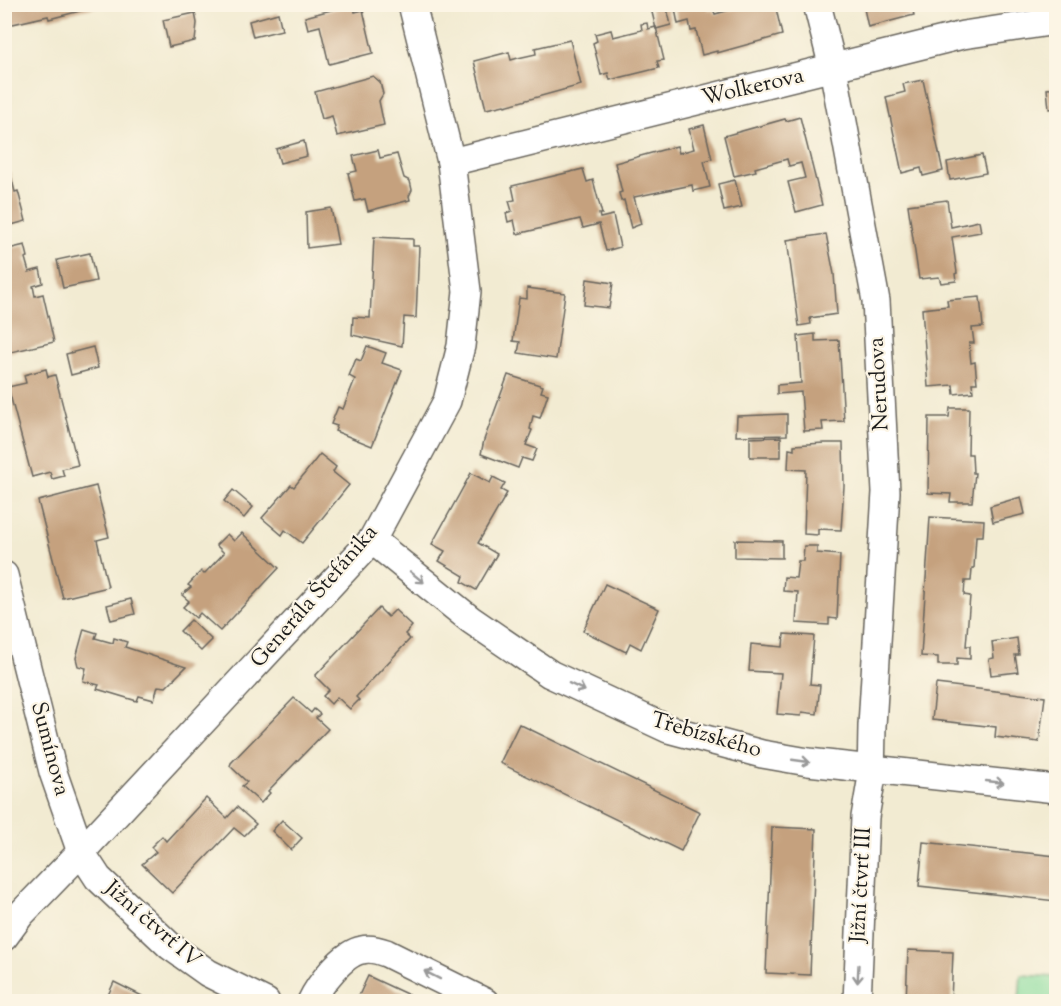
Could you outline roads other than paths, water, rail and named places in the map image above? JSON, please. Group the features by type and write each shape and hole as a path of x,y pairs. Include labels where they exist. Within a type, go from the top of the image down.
{"street":[{"name":"Generála Štefánika","path":"4,937 21,914 372,540 447,401 461,346 467,291 451,162 412,4"},
{"name":"Nerudova","path":"817,4 833,68 876,301 886,492 871,769"},
{"name":"Wolkerova","path":"451,162 963,35 1056,21"},
{"name":"Třebízského","path":"372,540 471,620 550,674 668,729 771,755 871,769 1056,789"},
{"name":"Sumínova","path":"4,575 53,772 81,852"},
{"name":"Jižní čtvrť III","path":"857,1002 865,817 871,769"},
{"name":"Jižní čtvrť IV","path":"81,852 98,878 176,951 217,978 266,1002"},
{"path":"311,1002 323,983 348,956 370,949 394,957 484,1002"}]}
